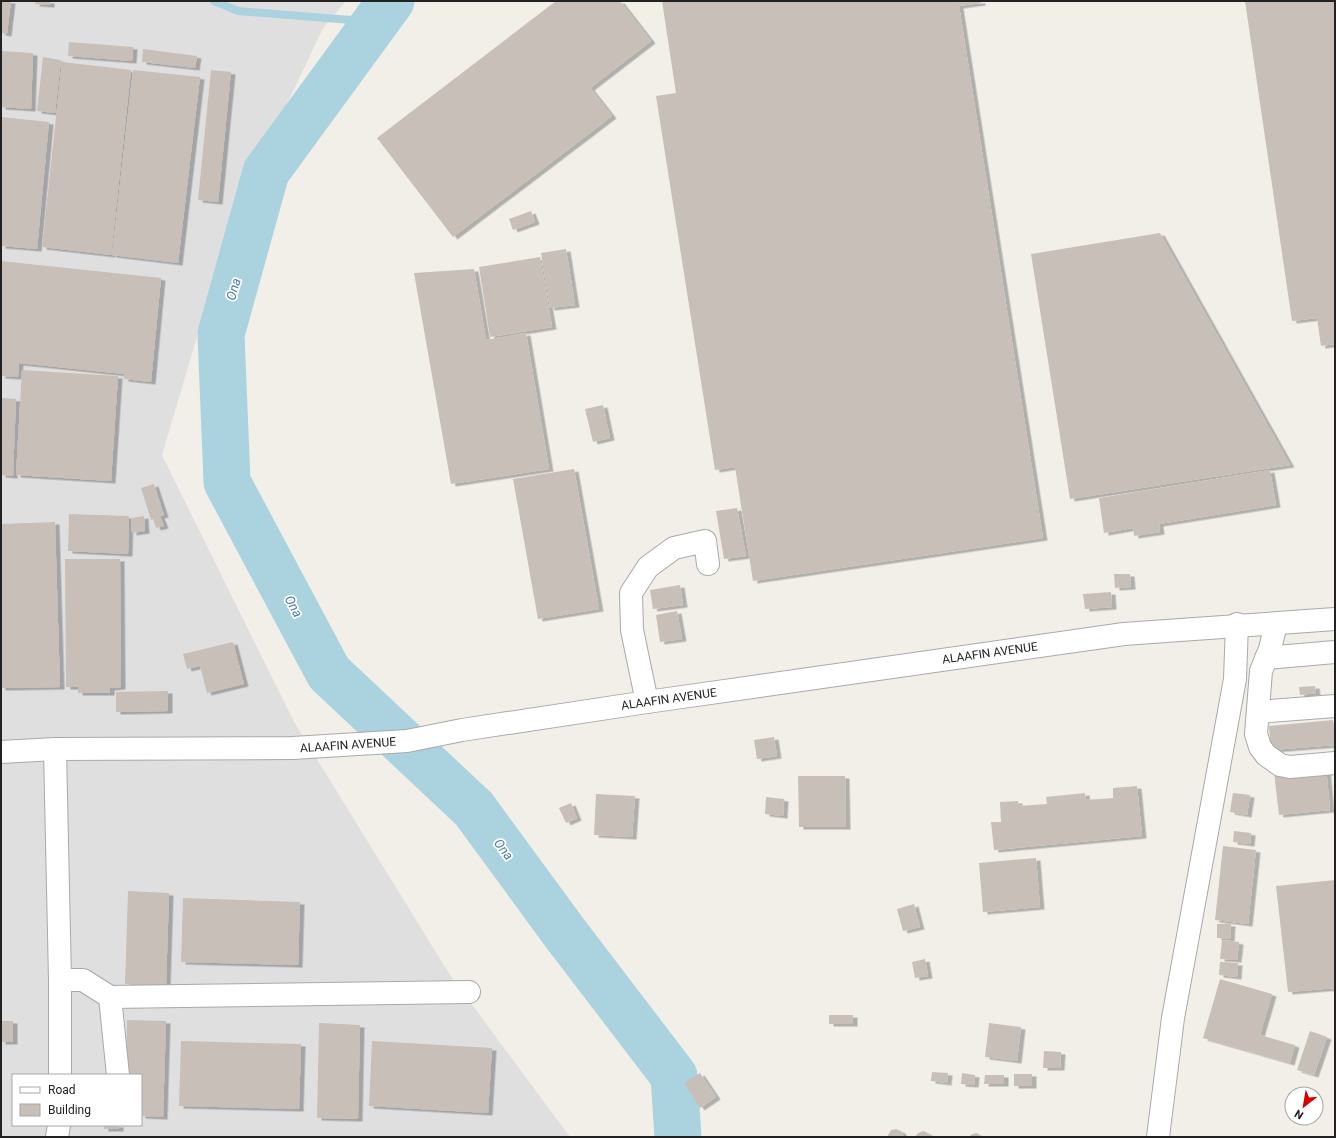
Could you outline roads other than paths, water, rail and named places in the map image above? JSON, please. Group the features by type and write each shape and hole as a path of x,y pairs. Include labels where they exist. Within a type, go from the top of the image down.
{"street":[{"path":"647,702 632,630 631,593 648,567 674,548 705,541 708,564"},
{"name":"ALAAFIN AVENUE","path":"1,752 55,749 292,748 407,741 462,730 647,702 1124,634 1237,624 1276,624 1335,619"},
{"path":"1158,1137 1173,1018 1235,680 1237,624"},
{"path":"1276,624 1261,671 1256,734 1260,747 1266,755 1280,765 1290,767 1335,763"},
{"path":"1266,658 1335,652"},
{"path":"1258,712 1335,706"},
{"path":"55,749 60,980 60,1074"},
{"path":"60,980 83,980 110,997 469,992"},
{"path":"110,997 118,1074"},
{"path":"57,1137 59,1126"}],"waterway":[{"path":"214,1 238,11 376,22"},
{"name":"Ona","path":"391,1 266,172 221,334 227,482 329,673 474,809 564,932 674,1076 678,1137"}]}
